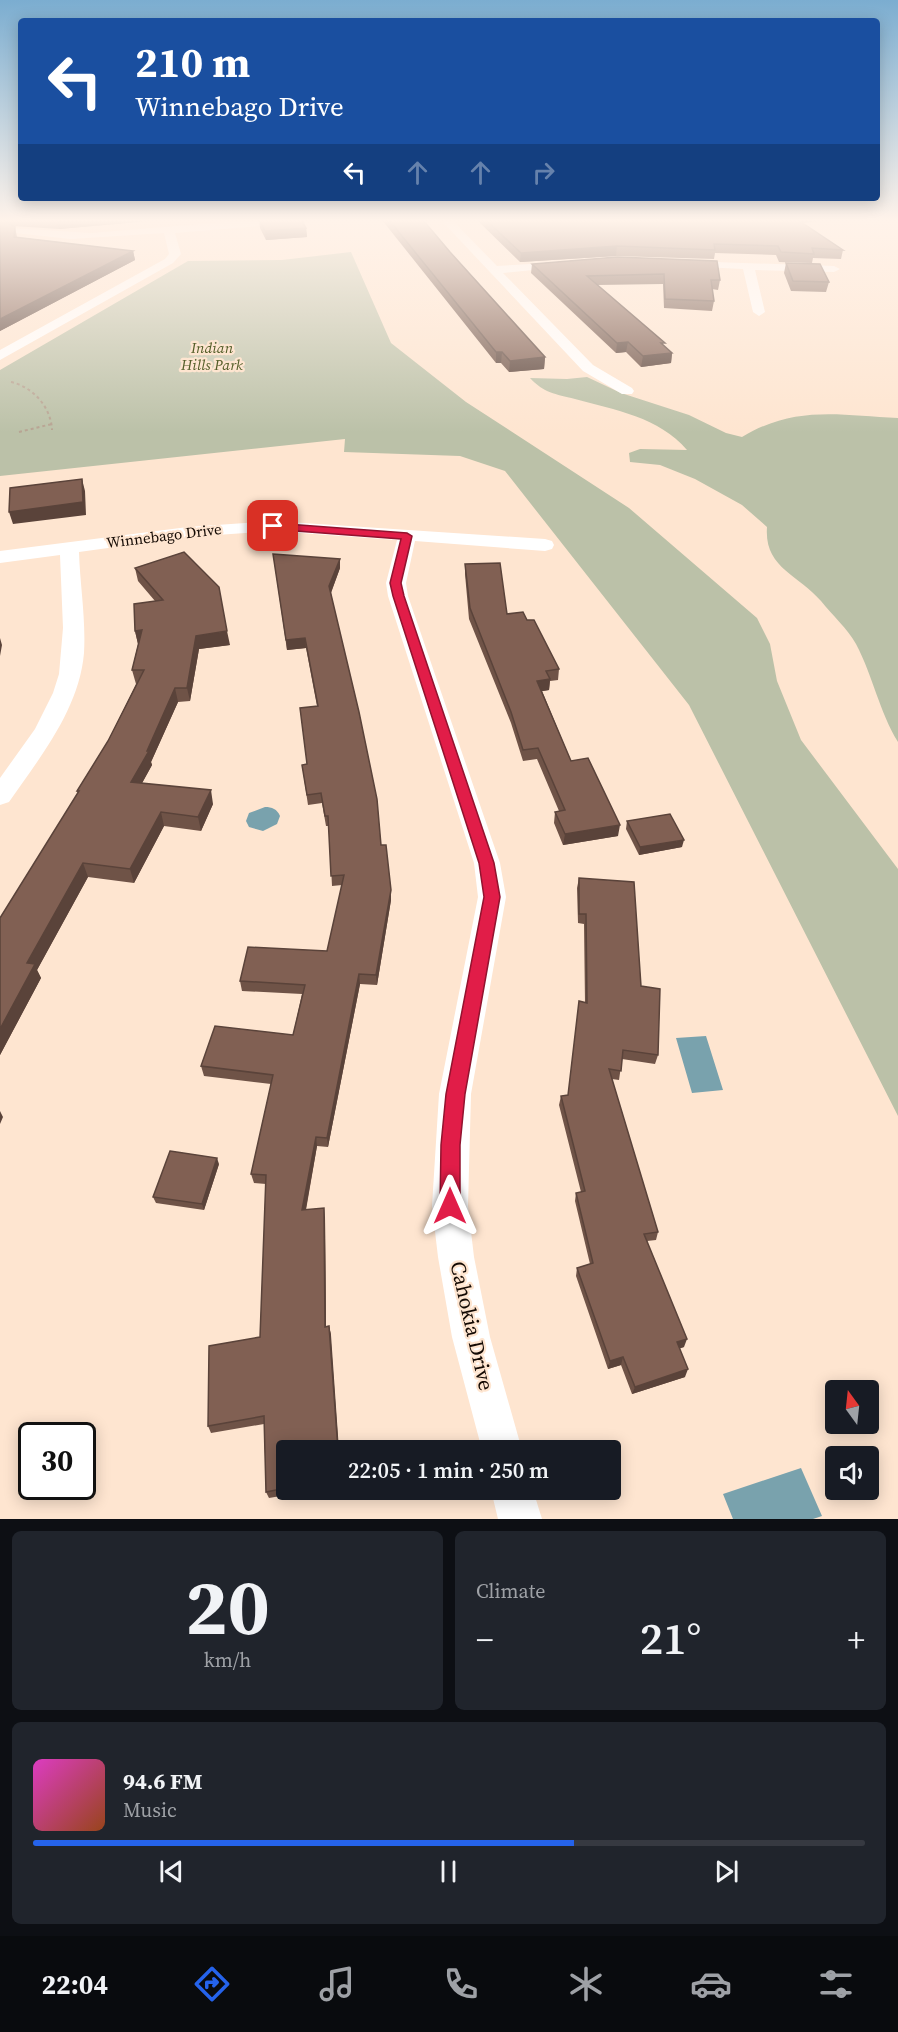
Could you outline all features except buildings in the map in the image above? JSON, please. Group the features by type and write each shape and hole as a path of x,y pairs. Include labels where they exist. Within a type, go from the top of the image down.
{"street":[{"path":"0,357 116,291"},
{"path":"514,291 588,368 627,391"},
{"path":"754,291 759,312"},
{"name":"Winnebago Drive","path":"0,558 232,527 273,526 545,545"},
{"name":"Cahokia Drive","path":"407,536 396,583 398,596 487,863 492,897 455,1094 450,1206 456,1257 471,1337 499,1440"},
{"path":"0,796 48,727 69,678 73,653 69,548"},
{"path":"515,1500 520,1519"}],"path":[{"path":"11,382 25,386 47,410 52,430"},
{"path":"20,432 52,424"}],"green space":[{"name":"Indian Hills Park","path":"136,291 368,291 391,343 466,402 629,508 757,618 770,644 777,681 801,740 898,869 898,1116 689,705 505,471 460,456 344,452 345,439 0,476 0,370"},
{"path":"587,377 621,393 689,415 726,433 742,437 780,420 799,416 837,414 898,418 898,742 853,638 821,601 777,561 771,552 767,527 742,505 695,479 660,465 630,462 629,453 640,449 687,450 663,430 636,416 550,392 530,378"}],"water":[{"path":"265,807 274,809 279,814 277,824 263,831 249,827 246,821 249,813"},
{"path":"706,1036 723,1090 692,1093 676,1038"},
{"path":"801,1468 822,1516 813,1519 733,1519 723,1494"}],"route":[{"path":"273,526 407,536 396,583 398,596 487,863 492,897 455,1094 450,1206"}]}
